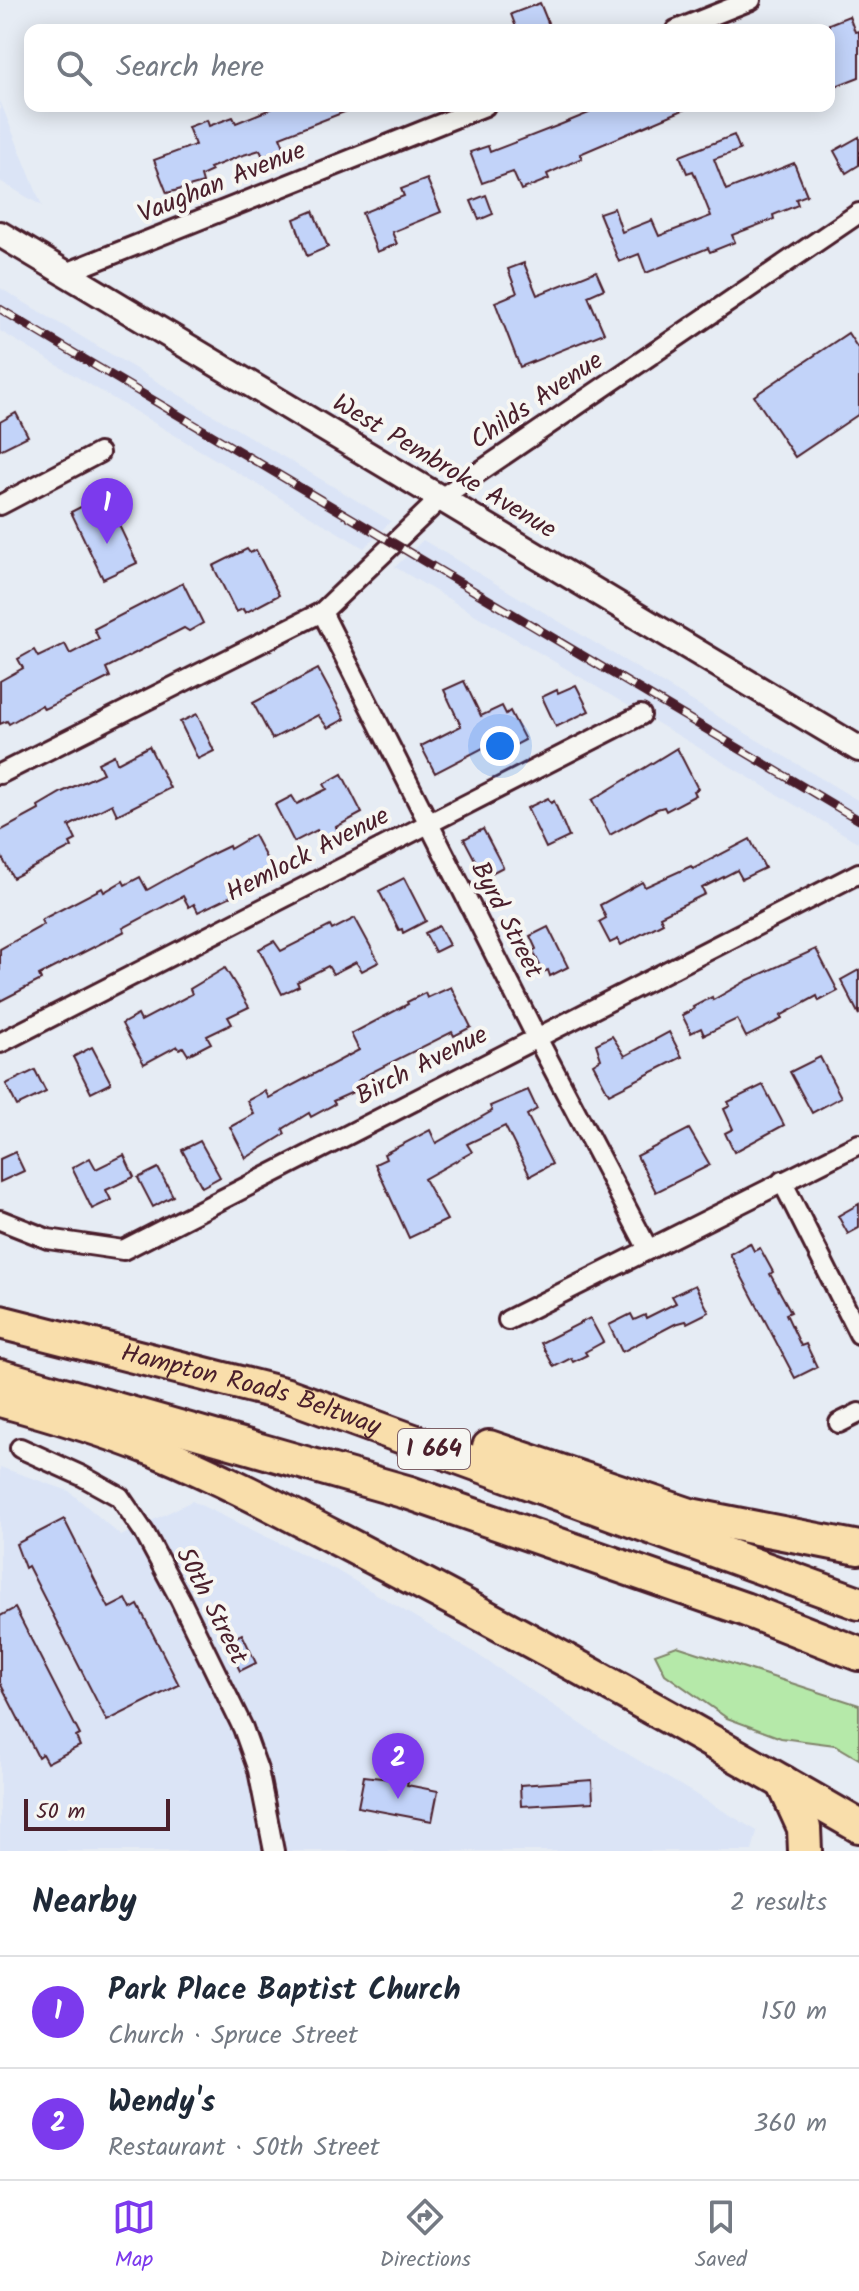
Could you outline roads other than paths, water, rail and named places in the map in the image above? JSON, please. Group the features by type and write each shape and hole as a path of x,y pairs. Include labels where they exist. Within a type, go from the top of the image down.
{"highway":[{"name":"Hampton Roads Beltway","path":"0,1322 287,1395 859,1603"},
{"name":"Hampton Roads Beltway","path":"0,1376 410,1493 714,1598 859,1654"},
{"path":"287,1395 513,1454 690,1515 859,1548"},
{"path":"0,1400 153,1449 225,1481 556,1653 859,1826"},
{"path":"783,1782 804,1828 805,1851"}],"main road":[{"name":"West Pembroke Avenue","path":"0,234 859,749"}],"street":[{"path":"691,24 751,0"},
{"name":"Vaughan Avenue","path":"66,273 470,112"},
{"name":"Childs Avenue","path":"0,774 322,612 441,498 859,213"},
{"path":"0,505 99,453"},
{"name":"Byrd Street","path":"322,612 536,1036 648,1249"},
{"name":"Hemlock Avenue","path":"0,1043 641,715"},
{"name":"Birch Avenue","path":"0,1220 48,1239 123,1250 859,873"},
{"path":"508,1320 859,1144"},
{"path":"782,1181 859,1334"},
{"path":"839,1423 859,1413"},
{"name":"50th Street","path":"20,1448 120,1497 144,1532 243,1728 258,1770 274,1851"}],"railway":[{"path":"0,309 859,820"}],"place":[{"name":"Park Place Baptist Church","path":"107,544"},
{"name":"Wendy's","path":"398,1799"}]}
